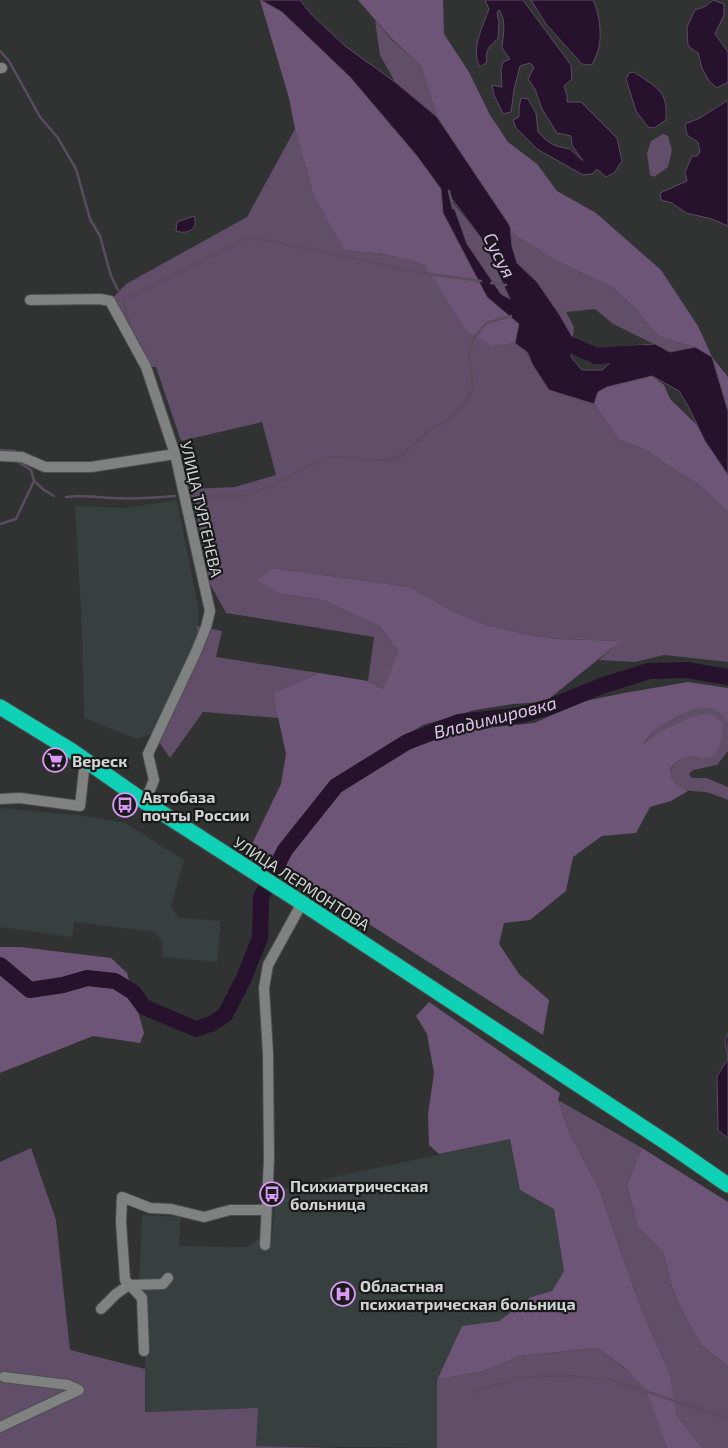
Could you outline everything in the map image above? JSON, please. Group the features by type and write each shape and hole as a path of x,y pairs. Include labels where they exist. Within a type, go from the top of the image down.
{"highway":[{"name":"УЛИЦА ЛЕРМОНТОВА","path":"0,707 302,903 728,1185"}],"street":[{"name":"УЛИЦА ТУРГЕНЕВА","path":"30,300 100,299 110,301 146,367 175,454 210,611 196,652 148,754 154,780 144,802"},
{"path":"0,456 22,457 45,466 90,467 175,454"},
{"path":"0,799 20,798 80,806 85,761"},
{"path":"265,1245 269,1159 268,1054 264,988 268,965 302,903"},
{"path":"144,1351 142,1298 125,1280 122,1197 150,1208 171,1209 204,1217 230,1210 266,1210"},
{"path":"100,1309 129,1285 162,1284 168,1278"},
{"path":"0,1427 79,1390 68,1385 4,1377"}],"shaded area":[{"path":"260,0 282,12 350,77 417,156 441,189 443,213 487,297 519,324 515,343 492,346 466,330 425,265 384,254 344,250 314,197 295,129 289,98"},
{"path":"358,0 443,0 444,34 469,72 490,115 508,142 537,164 557,191 596,213 661,270 698,326 712,357 695,347 660,337 635,308 612,287 559,262 516,236 437,117 421,66 392,39"},
{"path":"375,20 392,40 421,66 437,117 395,82 380,55"},
{"path":"295,129 314,197 344,250 384,254 425,265 492,346 515,343 526,351 549,390 594,404 619,440 646,450 697,483 728,512 728,662 664,655 635,662 599,660 620,641 559,639 530,635 486,625 453,611 409,587 273,568 282,594 323,600 379,626 398,651 383,689 368,681 374,637 226,613 210,584 192,489 235,487 276,475 262,422 181,441 156,367 146,367 110,301 126,284 247,217"},
{"path":"663,134 668,136 672,150 668,167 654,177 650,175 647,153 651,141"},
{"path":"450,199 482,239 511,299 501,294 467,244"},
{"path":"510,226 516,236 559,262 612,287 635,308 660,337 695,347 670,352 613,324 595,309 566,312 574,327 573,338 537,282 517,263 511,243"},
{"path":"712,357 728,377 728,411"},
{"path":"652,376 664,385 670,399 696,424 728,475 728,512 697,483 646,450 619,440 594,404 597,392 607,387"},
{"path":"177,500 199,612 197,635 153,733 137,739 84,718 82,630 75,506 126,508"},
{"path":"273,568 409,587 453,611 486,625 530,635 559,639 621,641 545,702 513,704 475,710 423,725 385,748 468,730 534,723 585,701 624,693 688,682 728,688 728,724 717,711 710,708 695,709 680,715 652,732 643,744 662,731 704,713 715,716 723,724 720,743 713,756 705,759 694,756 686,757 672,766 670,776 673,782 688,791 671,801 650,807 636,833 602,836 573,857 566,891 530,920 504,923 499,944 519,974 549,1000 543,1035 253,850 252,844 281,784 286,754 273,693 319,673 368,681 383,689 398,651 379,626 323,600 282,594 257,581"},
{"path":"197,626 222,631 216,657 319,673 273,693 279,718 203,712 170,758 153,733 197,635"},
{"path":"703,707 716,710 725,718 728,724 728,751 717,765 693,770 689,774 692,778 706,778 728,787 728,800 706,792 683,789 676,785 670,776 673,766 681,759 691,756 707,759 704,713 671,727 641,747 656,728 687,712"},
{"path":"0,808 78,815 125,823 184,860 171,906 179,918 221,921 217,962 162,957 163,942 155,932 74,922 72,937 0,927"},
{"path":"0,947 21,947 111,958 127,973 144,1033 140,1043 93,1036 0,1073"},
{"path":"429,1002 560,1093 558,1100 569,1132 599,1189 640,1306 669,1372 676,1415 703,1448 667,1448 646,1389 624,1367 597,1348 520,1356 483,1371 437,1380 462,1326 499,1321 531,1297 552,1291 564,1271 554,1209 520,1190 510,1139 439,1154 429,1145 428,1114 434,1073 427,1034 416,1016"},
{"path":"558,1100 642,1148 627,1185 638,1227 663,1252 672,1287 685,1317 702,1346 728,1366 728,1448 703,1448 676,1415 651,1401 667,1448 437,1448 437,1380 483,1371 520,1356 597,1348 626,1369 669,1372 640,1306 599,1189 569,1132"},
{"name":"Областная психиатрическая больница","path":"510,1139 520,1190 554,1209 564,1271 552,1291 531,1297 499,1321 462,1326 437,1380 437,1448 256,1446 257,1408 145,1412 145,1283 139,1283 142,1215 181,1217 179,1246 247,1247 259,1238 272,1238 276,1190"},
{"path":"31,1148 56,1220 70,1350 145,1369 145,1412 258,1408 256,1446 339,1448 0,1448 0,1162"},
{"path":"642,1148 728,1202 728,1366 702,1346 685,1317 672,1287 663,1252 638,1227 627,1185"}],"water":[{"path":"261,0 300,0 311,14 345,46 395,82 437,117 510,226 512,246 517,263 537,282 559,314 573,338 571,357 582,370 602,370 629,346 655,344 670,352 695,347 712,357 728,411 728,475 705,441 679,391 652,376 607,387 598,392 594,404 549,390 532,364 528,353 515,343 519,324 487,297 443,213 441,189 417,156 350,77 282,12","holes":["450,196 482,239 510,299 501,294 467,244"]},
{"path":"485,0 523,0 571,65 572,79 564,86 567,102 581,102 617,138 622,161 614,173 606,177 597,169 592,174 583,175 537,149 516,128 513,120 519,117 521,98 528,99 536,113 538,132 556,146 570,149 583,161 572,145 571,136 557,133 542,109 535,89 528,79 534,67 530,63 520,66 511,112 503,114 494,95 492,85 502,87 501,70 503,62 510,59 502,48 504,23 499,10 497,12 499,23 498,39 488,49 487,62 480,67 477,60 478,38 489,9"},
{"path":"531,0 593,0 598,16 600,41 592,65 582,64 546,24"},
{"path":"713,0 724,4 724,15 715,34 728,52 728,82 717,88 709,81 702,68 698,53 688,46 687,27 695,10 706,6"},
{"path":"634,72 655,86 663,96 666,120 654,128 648,127 636,111 626,79 629,73"},
{"path":"728,100 728,226 712,219 686,213 672,203 661,200 660,193 687,181 685,172 692,156 697,156 700,152 698,142 687,135 685,124 700,118"},
{"path":"194,216 195,224 191,230 184,232 176,231 177,222"},
{"path":"728,1033 728,1059 725,1039"},
{"path":"728,1059 728,1138 718,1130 717,1076"}],"waterway":[{"path":"0,51 9,61 40,117 58,138 76,169 90,219 100,236 111,276 118,290"},
{"path":"449,191 453,208"},
{"path":"131,332 123,300 247,238 428,274 481,281"},
{"path":"491,283 506,285"},
{"path":"188,496 243,496 272,486 314,463 330,457 369,461 387,460 402,455 430,430 449,419 466,402 473,389 469,357 472,341 486,323 511,316"},
{"name":"Сусуя","path":"553,337 596,356 641,353"},
{"path":"137,341 145,351"},
{"path":"0,450 15,451"},
{"path":"18,462 31,470 34,481 54,496"},
{"path":"0,524 16,519 34,481"},
{"path":"66,497 136,498 175,496"},
{"name":"Владимировка","path":"0,965 30,990 63,985 87,978 115,981 133,992 144,1007 196,1029 211,1024 225,1015 243,980 260,938 261,897 285,850 336,786 407,742 459,722 521,715 552,706 604,685 649,671 687,670 728,677"},
{"path":"473,1392 518,1378 559,1375 613,1380 728,1419"}],"place":[{"name":"Вереск","path":"55,760"},
{"name":"Автобаза почты России","path":"125,805"},
{"name":"Психиатрическая больница","path":"272,1194"},
{"name":"Областная психиатрическая больница","path":"343,1294"}]}
